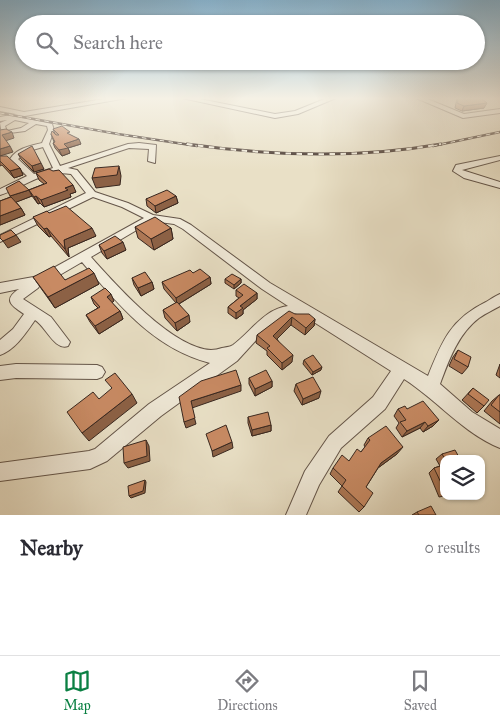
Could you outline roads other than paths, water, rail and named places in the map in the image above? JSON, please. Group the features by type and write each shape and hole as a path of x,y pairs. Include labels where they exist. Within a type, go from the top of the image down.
{"street":[{"path":"6,122 2,125 2,134 22,130 35,122"},
{"path":"35,122 48,124 51,127 45,144 58,169"},
{"path":"6,159 15,157 20,152 45,144"},
{"path":"0,192 32,177 134,145 154,147 152,160"},
{"path":"15,157 14,159 19,165 32,177"},
{"path":"500,158 459,167 456,171 500,185"},
{"path":"58,169 74,172 78,180 92,194 125,205 151,218 176,221 187,227 266,286 431,387 466,418 500,439"},
{"path":"0,238 92,194"},
{"path":"63,342 50,323 43,317 32,313 17,303 16,297 42,280 151,218"},
{"path":"84,257 113,289 156,330 172,342 209,358 224,355 239,347"},
{"path":"0,288 42,280"},
{"path":"431,387 455,332 475,313 500,300"},
{"path":"0,472 90,460 101,455 155,410 232,356 263,325 283,312 292,311 318,318"},
{"path":"0,349 18,333 32,313"},
{"path":"296,515 312,478 335,442 379,403 401,370"},
{"path":"0,373 16,371 97,372"}],"railway":[{"path":"51,122 197,146"},
{"path":"433,146 500,132"},
{"path":"187,144 250,151 314,154 378,152 441,144"}]}
